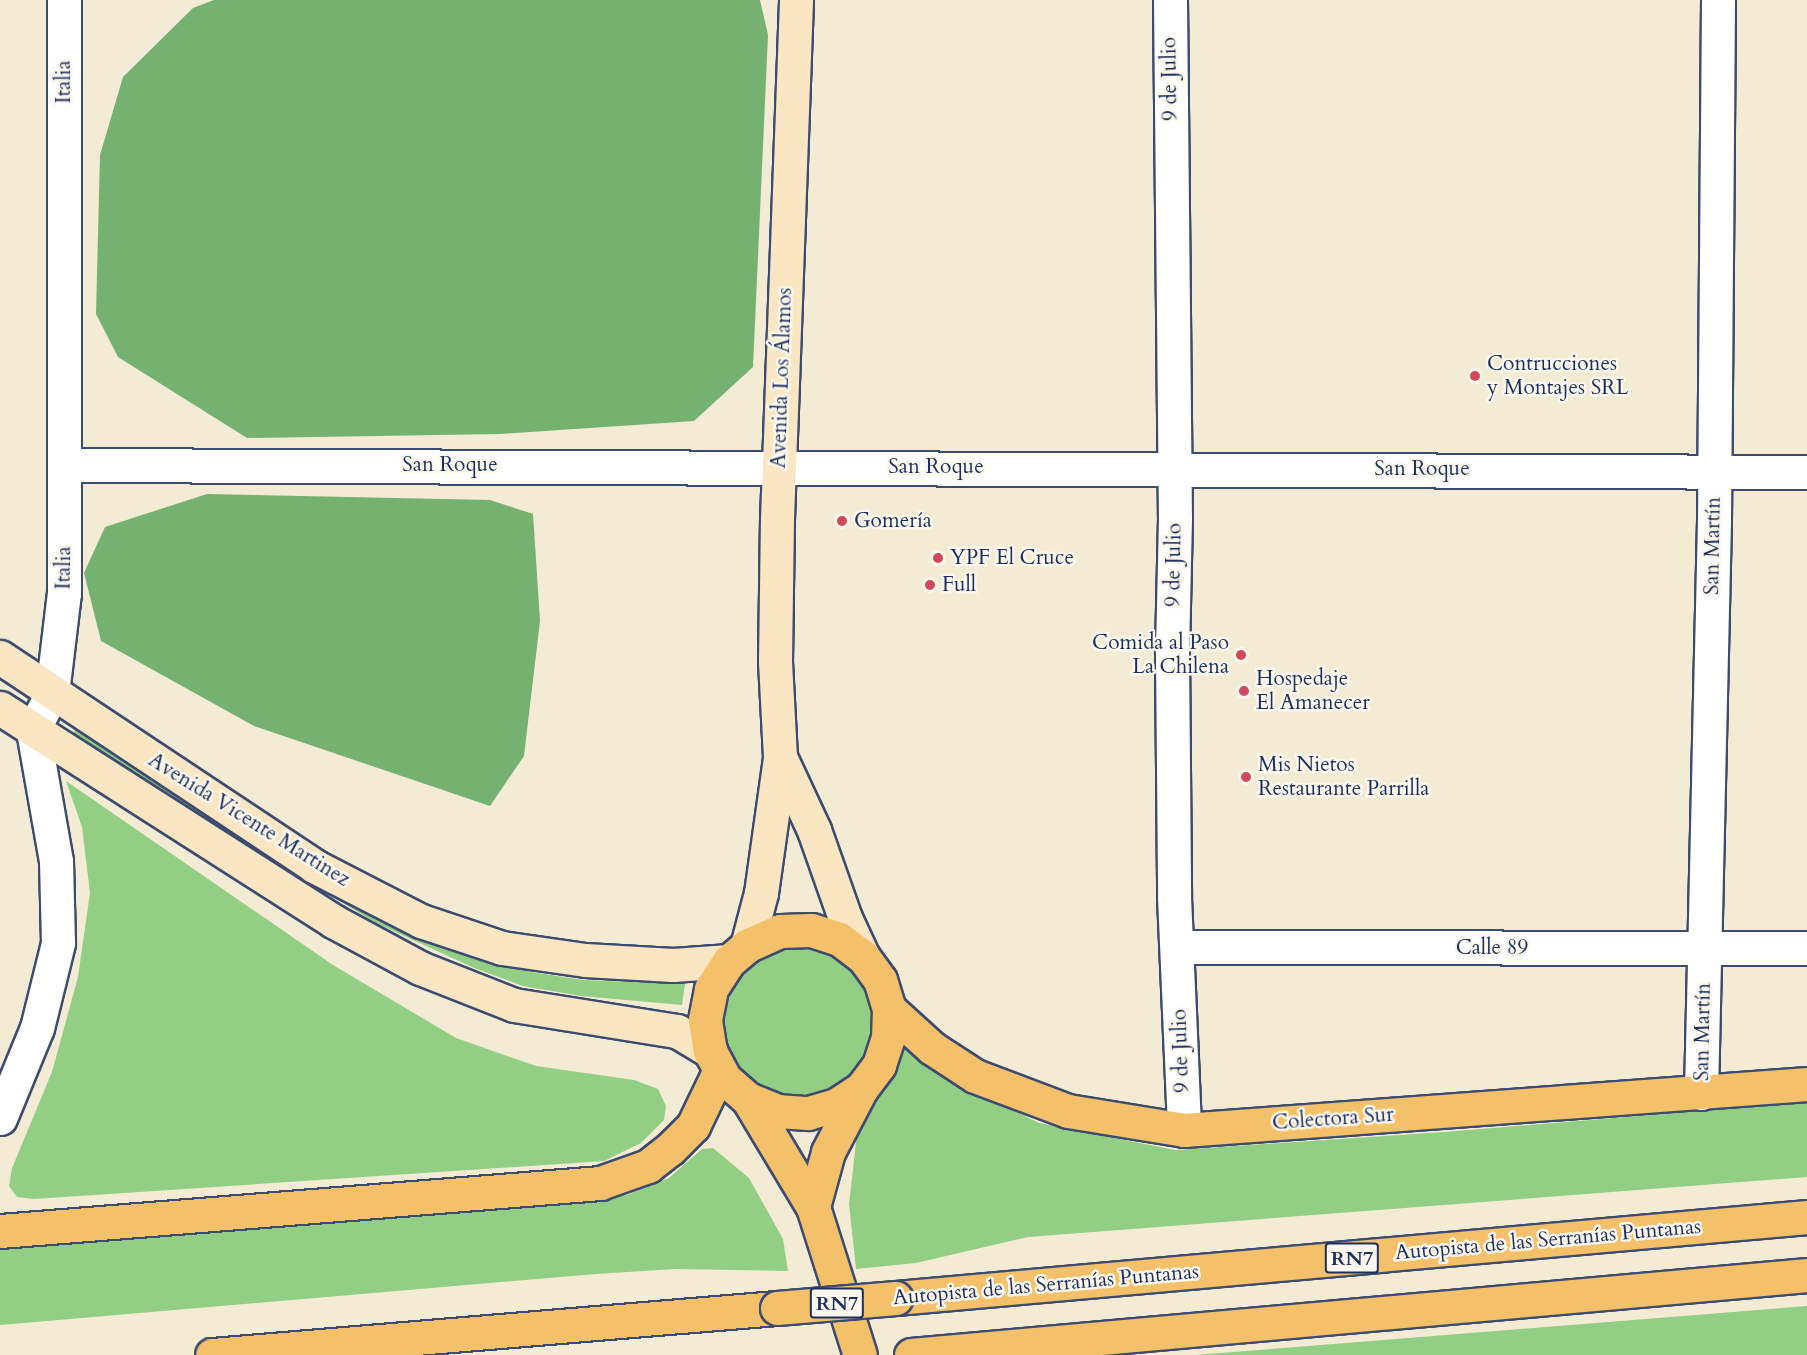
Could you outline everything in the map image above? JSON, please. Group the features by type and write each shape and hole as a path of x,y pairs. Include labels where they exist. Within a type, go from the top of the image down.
{"main road":[{"name":"Avenida Los Álamos","path":"738,953 761,893 780,757 775,661 779,466 796,0"},
{"name":"Avenida Vicente Martinez","path":"0,657 314,866 421,921 502,948 585,960 673,965 738,953"},
{"name":"Avenida Vicente Martinez","path":"0,708 333,921 420,968 514,1005 677,1031 715,1060"},
{"name":"Avenida Los Álamos","path":"780,757 814,830 845,918 863,957"},
{"path":"813,1207 828,1152 861,1089 879,1065 888,1038 889,1009 880,980 863,957 839,939 811,930 780,931 738,953 711,989 705,1020 715,1060 725,1078 748,1099 813,1207 860,1355"},
{"name":"Colectora Sur","path":"889,1009 932,1048 975,1076 1068,1111 1184,1130 1807,1084"},
{"path":"0,1231 600,1183 648,1166 670,1149 693,1126 715,1060"},
{"path":"748,1099 777,1111 808,1113 836,1105 861,1089"},
{"name":"Autopista de las Serranías Puntanas","path":"212,1355 896,1298 1807,1217"},
{"path":"913,1355 1807,1275"}],"street":[{"name":"Italia","path":"33,730 52,693 64,593 64,0"},
{"name":"9 de Julio","path":"1170,0 1174,468 1172,652 1177,947 1184,1130"},
{"name":"San Martín","path":"1701,1093 1715,471 1718,0"},
{"name":"San Roque","path":"65,465 779,466 1807,472"},
{"path":"0,1118 37,1028 58,943 56,861 33,730"},
{"name":"Calle 89","path":"1177,947 1704,950 1807,948"}],"green space":[{"path":"214,0 760,0 768,35 753,367 694,421 500,434 247,438 118,357 96,314 100,155 123,77 193,8"},
{"path":"207,494 490,500 533,514 540,621 524,756 490,806 254,726 101,641 84,573 105,527"},
{"path":"77,728 475,956 531,972 583,980 685,984 682,1005 581,996 523,986 472,967 376,923 70,738"},
{"path":"66,781 333,965 456,1038 536,1066 634,1080 658,1089 666,1106 664,1120 641,1143 604,1161 34,1199 17,1197 9,1186 12,1168 52,1072 78,977 90,893 82,827"},
{"path":"799,949 827,955 851,971 867,995 873,1023 867,1051 851,1075 827,1091 799,1097 771,1091 747,1075 731,1051 725,1023 731,995 747,971 771,955"},
{"path":"904,1042 955,1082 1039,1123 1175,1150 1444,1132 1807,1102 1807,1177 1028,1237 916,1263 856,1269 849,1204 857,1134 870,1097"},
{"path":"713,1148 749,1178 783,1239 788,1271 675,1269 596,1274 0,1325 0,1245 142,1231 483,1210 627,1195 669,1178 702,1149"},
{"path":"1807,1306 1807,1355 1195,1355 1359,1342"}],"place":[{"name":"Contrucciones y Montajes SRL","path":"1475,376"},
{"name":"Gomería","path":"842,521"},
{"name":"YPF El Cruce","path":"938,558"},
{"name":"Full","path":"930,585"},
{"name":"Comida al Paso La Chilena","path":"1241,655"},
{"name":"Hospedaje El Amanecer","path":"1244,691"},
{"name":"Mis Nietos Restaurante Parrilla","path":"1246,777"}]}
